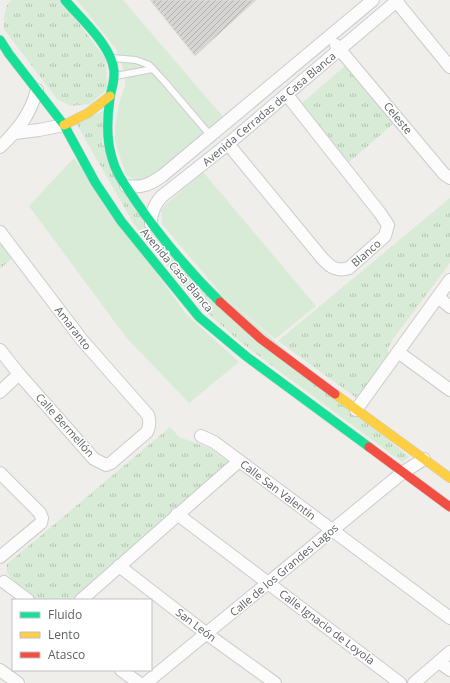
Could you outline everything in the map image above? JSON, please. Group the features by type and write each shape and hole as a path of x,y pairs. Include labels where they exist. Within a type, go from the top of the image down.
{"street":[{"name":"Avenida Casa Blanca","path":"65,0 103,45 110,58 115,76 110,96 107,139 112,159 119,176 151,224 170,248 219,302 255,334 450,478"},
{"name":"Avenida Cerradas de Casa Blanca","path":"126,186 141,187 162,176 373,0"},
{"name":"Avenida Cerradas de Casa Blanca","path":"151,224 151,215 156,203 202,165 232,149 290,99 310,75 344,54 397,1"},
{"path":"397,1 450,67"},
{"name":"Celeste","path":"329,36 444,174 450,178"},
{"name":"Avenida Casa Blanca","path":"0,40 9,54 64,124 95,182 121,222 199,317 247,357 450,507"},
{"path":"298,62 310,75"},
{"path":"0,147 14,134 31,109 37,90"},
{"path":"14,134 39,130 73,121 87,114 110,96"},
{"name":"Blanco","path":"232,149 325,262 335,269 343,270 349,268 386,236 388,225 290,99"},
{"path":"190,152 202,165"},
{"path":"162,176 172,190"},
{"name":"Amaranto","path":"0,232 82,340 143,410 150,421"},
{"path":"356,410 450,280"},
{"path":"438,297 450,307"},
{"name":"Calle Bermellón","path":"0,350 19,374 94,459 106,465 111,463 147,432 150,427 150,421"},
{"path":"398,352 450,390"},
{"path":"0,392 19,374"},
{"name":"Calle San Valentín","path":"201,436 214,442 450,618"},
{"name":"Calle de los Grandes Lagos","path":"146,683 402,472 424,459"},
{"path":"81,599 239,461"},
{"path":"0,473 40,513 42,518 40,523 0,557"},
{"name":"Calle Ignacio de Loyola","path":"177,514 400,683"},
{"name":"San León","path":"119,566 207,634 275,683"},
{"path":"4,582 27,599"},
{"path":"414,683 450,652"},
{"path":"439,662 450,670"},
{"path":"0,670 18,683"},
{"path":"122,671 138,683"}],"lane":[{"path":"110,58 144,62 153,69 210,135"},
{"path":"115,76 153,69"}],"green space":[{"path":"12,0 61,0 106,59 107,89 90,104 70,106 57,99 4,29 4,17 7,6"},
{"path":"77,0 123,0 223,117 143,182 126,175 115,142 115,126 120,100 125,86 125,74 117,50"},
{"path":"347,64 394,123 347,164 301,104"},
{"path":"103,111 102,143 154,236 409,457 402,462 239,341 200,306 135,226 76,123"},
{"path":"74,158 186,314 239,362 189,403 126,337 29,206"},
{"path":"203,172 316,306 275,339 223,296 162,224 161,211 166,204"},
{"path":"450,198 450,263 393,339 388,348 389,360 358,399 278,341"},
{"path":"0,234 16,255 0,269"},
{"path":"170,427 179,437 209,448 240,470 192,511 174,511 121,556 119,571 88,599 31,599 7,573 7,564"}],"building":[{"path":"150,0 256,0 195,56"}],"traffic: fast":[{"path":"65,0 95,33 108,52 112,62 114,75 108,113 108,136 110,151 119,175 145,214 165,240 186,266 220,302"},
{"path":"0,40 9,54 64,125 95,182 121,221 199,317 247,357 369,447"}],"traffic: slow":[{"path":"64,125 88,113 110,96"},
{"path":"335,394 450,478"}],"traffic: jam":[{"path":"220,302 261,339 335,394"},
{"path":"369,447 450,507"}]}
